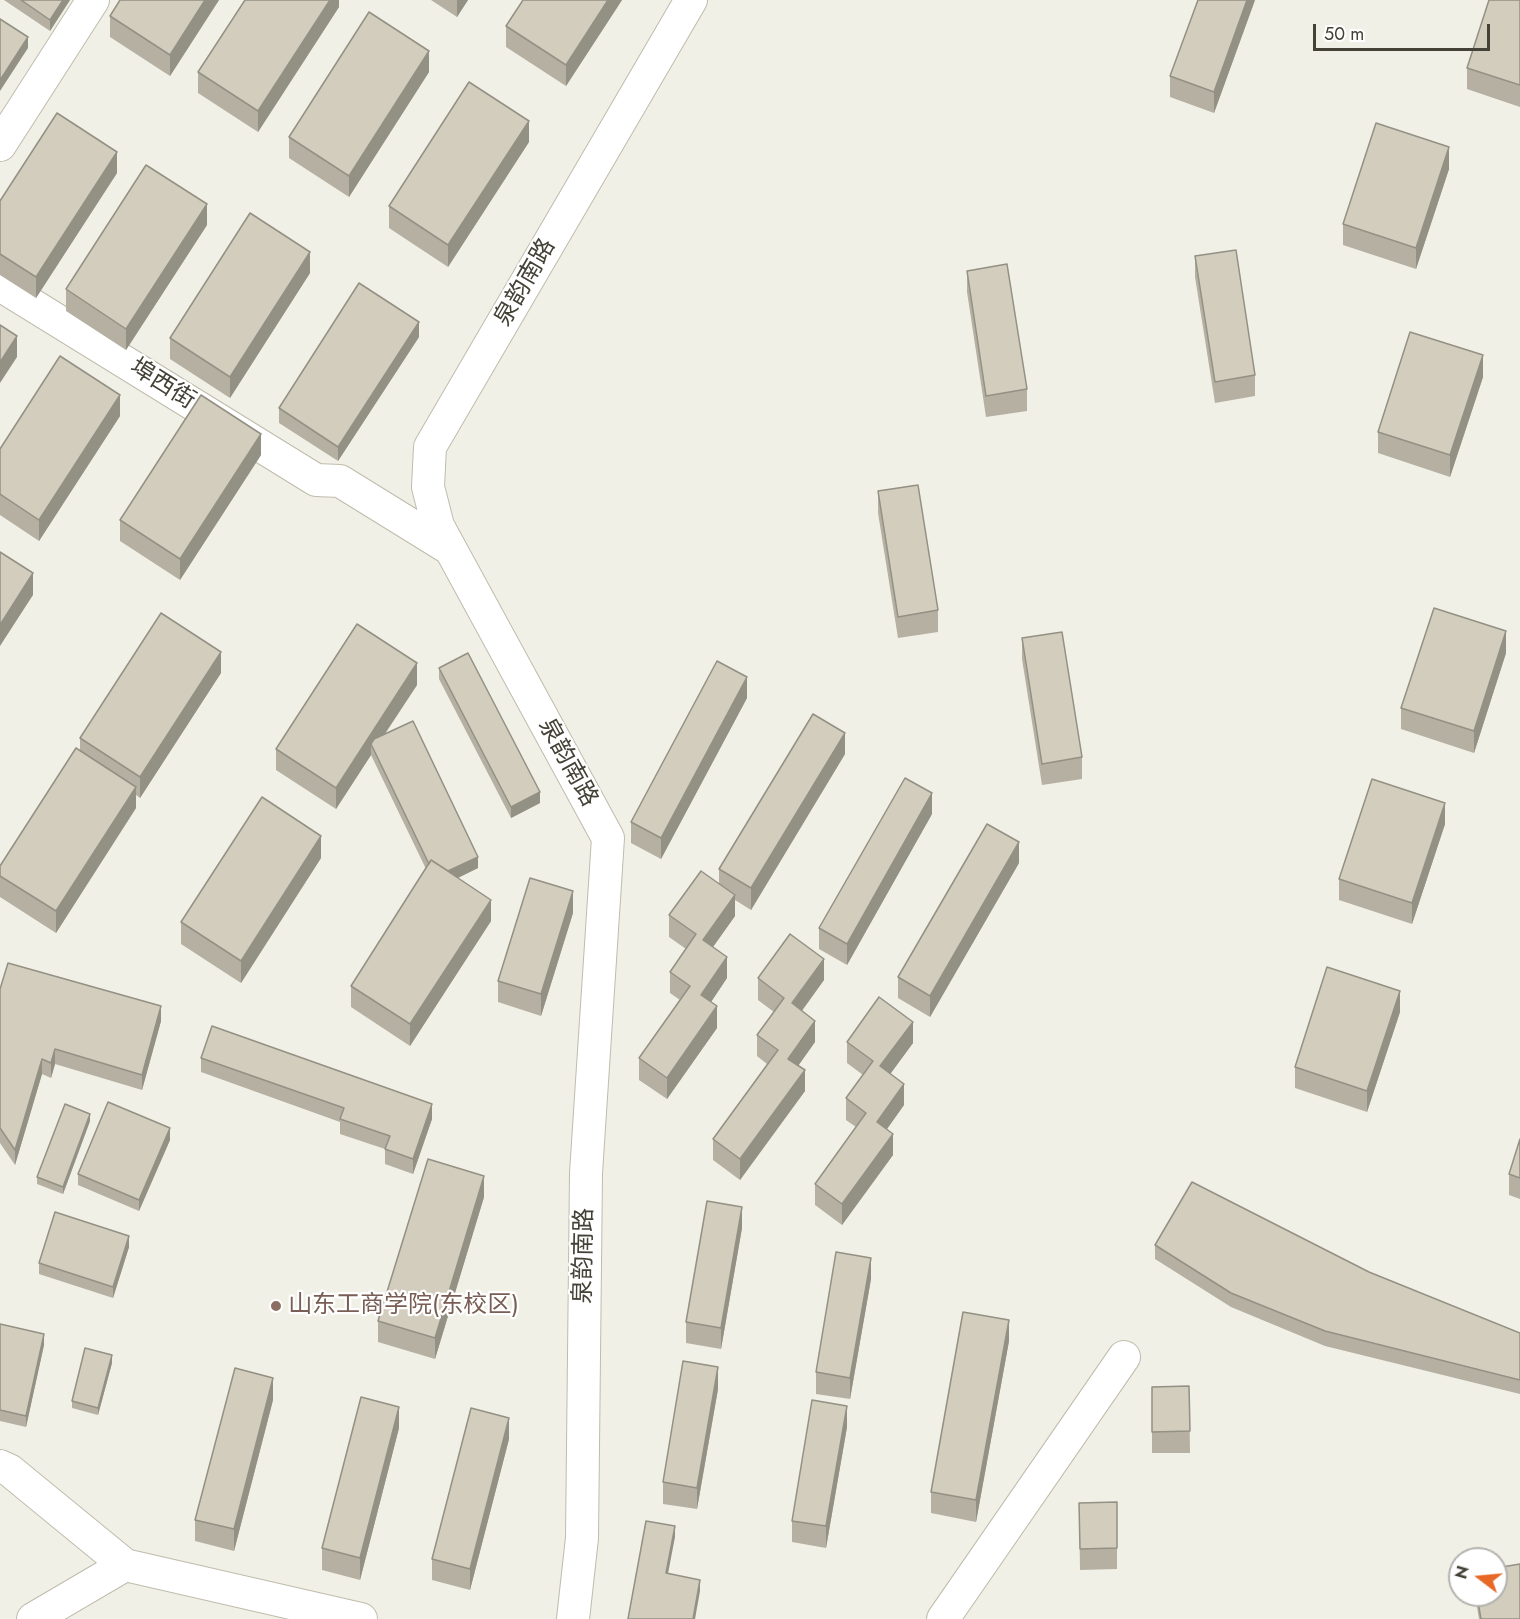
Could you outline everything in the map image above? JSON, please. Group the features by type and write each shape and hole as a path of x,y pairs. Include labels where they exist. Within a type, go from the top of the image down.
{"street":[{"path":"0,145 93,0"},
{"name":"泉韵南路","path":"573,1619 582,1538 586,1173 608,838 438,526 428,488 430,447 691,0"},
{"name":"埠西街","path":"0,285 316,480 340,482 450,549"},
{"path":"943,1619 1124,1358"},
{"path":"0,1466 9,1470 124,1565 361,1619"},
{"path":"33,1619 124,1565"}],"building":[{"path":"21,0 63,0 50,20"},
{"path":"120,0 205,0 170,55 110,16"},
{"path":"245,0 330,0 258,111 198,72"},
{"path":"523,0 608,0 566,65 506,26"},
{"path":"1198,0 1247,0 1214,92 1170,76"},
{"path":"1489,0 1520,0 1520,85 1467,68"},
{"path":"369,12 429,51 349,176 289,137"},
{"path":"0,19 28,37 0,80"},
{"path":"469,82 529,121 448,245 389,206"},
{"path":"57,113 117,152 36,277 0,254 0,201"},
{"path":"1376,123 1449,147 1416,248 1343,224"},
{"path":"146,165 207,204 126,329 66,289"},
{"path":"250,213 310,252 230,377 170,338"},
{"path":"1236,250 1255,375 1215,382 1195,256"},
{"path":"1007,264 1027,389 986,396 967,271"},
{"path":"359,283 419,322 338,447 279,408"},
{"path":"0,325 17,336 0,362"},
{"path":"1410,332 1483,355 1450,455 1378,432"},
{"path":"60,356 120,395 39,520 0,494 0,449"},
{"path":"201,395 261,434 180,559 120,520"},
{"path":"918,485 938,610 898,617 878,491"},
{"path":"0,552 33,573 0,625"},
{"path":"1434,608 1506,631 1474,731 1401,708"},
{"path":"161,613 221,652 140,777 80,738"},
{"path":"357,624 417,663 336,788 276,749"},
{"path":"1062,632 1082,757 1042,764 1022,638"},
{"path":"468,653 540,792 511,807 439,668"},
{"path":"717,661 747,677 661,838 631,822"},
{"path":"813,714 845,733 751,888 719,869"},
{"path":"413,721 478,857 448,871 431,860 429,864 371,744 374,739"},
{"path":"76,748 136,787 56,911 0,876 0,866"},
{"path":"905,778 932,793 847,944 819,928"},
{"path":"1372,779 1445,803 1412,903 1339,879"},
{"path":"262,797 321,836 241,961 181,922"},
{"path":"987,824 1019,842 930,996 898,977"},
{"path":"431,860 491,900 410,1024 351,986"},
{"path":"701,871 735,895 703,940 727,957 701,995 717,1006 667,1078 639,1058 690,986 670,972 696,934 669,915"},
{"path":"530,878 573,891 541,994 498,981"},
{"path":"790,934 824,959 792,1003 815,1021 788,1059 805,1070 740,1159 713,1139 778,1050 757,1035 784,998 758,978"},
{"path":"8,963 161,1006 142,1075 55,1049 51,1063 42,1059 15,1150 0,1128 0,989"},
{"path":"1327,967 1400,991 1367,1091 1295,1067"},
{"path":"879,997 913,1022 880,1066 904,1084 877,1122 893,1134 842,1204 815,1184 866,1113 846,1098 873,1061 847,1042"},
{"path":"212,1026 432,1104 413,1159 385,1149 390,1136 340,1119 344,1108 201,1058"},
{"path":"108,1102 170,1128 139,1200 78,1174"},
{"path":"65,1104 90,1114 63,1187 37,1177"},
{"path":"1520,1139 1520,1178 1509,1174"},
{"path":"428,1159 484,1176 435,1338 378,1321"},
{"path":"1192,1182 1369,1272 1520,1333 1520,1380 1325,1331 1231,1293 1155,1245"},
{"path":"707,1201 742,1207 721,1328 686,1322"},
{"path":"55,1212 129,1236 113,1287 39,1263"},
{"path":"836,1252 871,1258 850,1378 816,1372"},
{"path":"963,1312 1009,1320 976,1500 931,1492"},
{"path":"0,1324 44,1334 26,1416 0,1410"},
{"path":"85,1348 112,1355 98,1408 72,1401"},
{"path":"683,1361 718,1367 697,1488 663,1482"},
{"path":"235,1368 273,1378 234,1529 195,1520"},
{"path":"1189,1386 1190,1431 1152,1432 1152,1387"},
{"path":"361,1397 399,1407 360,1558 322,1548"},
{"path":"812,1400 847,1406 826,1526 792,1521"},
{"path":"471,1408 509,1418 470,1569 432,1559"},
{"path":"1117,1502 1117,1548 1080,1549 1079,1503"},
{"path":"646,1521 675,1526 666,1573 700,1580 693,1619 628,1619"},
{"path":"1520,1564 1520,1619 1481,1619 1479,1607 1508,1607 1508,1566"}],"place":[{"name":"山东工商学院(东校区)","path":"276,1306"}]}
